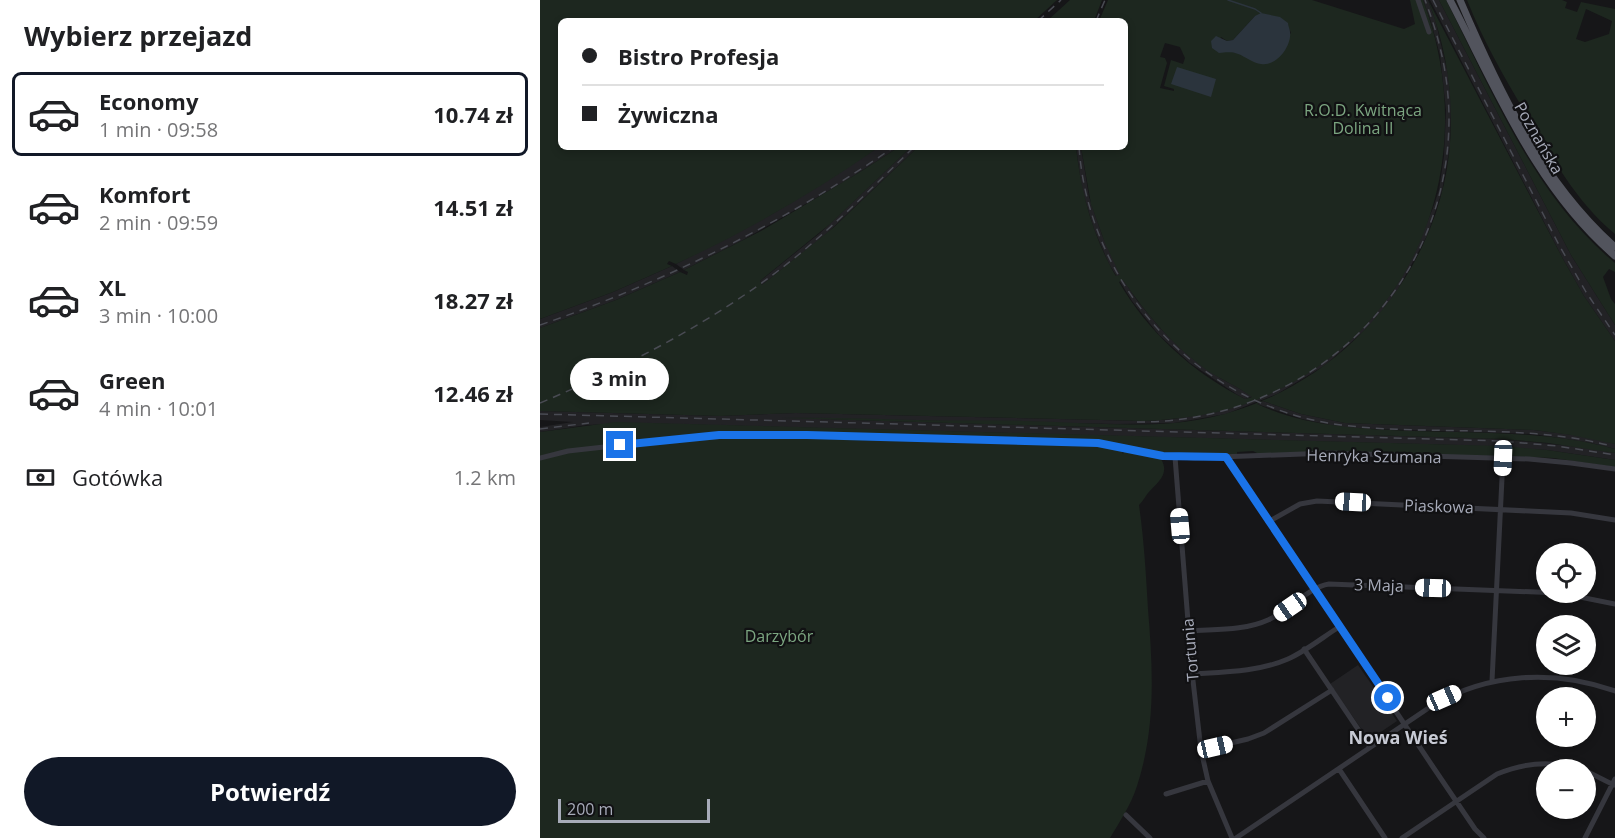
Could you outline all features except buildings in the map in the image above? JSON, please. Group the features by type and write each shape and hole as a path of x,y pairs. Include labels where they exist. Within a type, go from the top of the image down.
{"main road":[{"path":"1450,0 1463,18"},
{"path":"1460,0 1463,18"},
{"name":"Poznańska","path":"1463,18 1546,168 1578,210 1615,247"},
{"name":"Poznańska","path":"1463,18 1524,143 1542,173 1575,217 1615,256"}],"street":[{"path":"1418,0 1429,32"},
{"name":"Henryka Szumana","path":"540,458 561,452 685,438 762,434 1083,442 1175,457 1329,453 1503,458 1571,463 1615,470"},
{"name":"Tortunia","path":"1175,457 1192,674 1201,750 1208,781 1234,838"},
{"path":"1226,457 1456,802 1484,838"},
{"path":"1492,681 1503,458"},
{"name":"Piaskowa","path":"1268,522 1295,506 1317,501 1571,513 1615,520"},
{"name":"3 Maja","path":"1189,631 1255,626 1273,618 1324,585 1350,584 1568,594 1615,604"},
{"path":"1192,674 1261,667 1285,660 1340,627"},
{"path":"1304,649 1370,747"},
{"path":"1234,838 1444,698 1492,681 1516,678 1552,677 1586,682 1615,691"},
{"path":"1201,750 1264,733 1332,690"},
{"path":"1402,838 1497,774 1523,765 1536,765"},
{"path":"1339,769 1385,838"},
{"path":"1585,838 1614,783 1596,775"},
{"path":"1166,794 1208,781"},
{"path":"1126,814 1150,838"}],"shaded area":[{"path":"1423,0 1428,0 1435,19 1448,74 1451,101 1450,146 1442,191 1427,236 1396,293 1372,324 1324,366 1277,394 1226,414 1174,423 819,419 1502,439 1590,448 1615,453 1615,460 1547,450 1457,445 634,423 587,425 540,432 540,427 573,422 540,420 540,411 720,416 796,413 1144,421 1173,419 1224,410 1275,391 1322,363 1343,347 1369,321 1393,291 1414,253 1433,208 1439,190 1444,156 1446,110 1440,55"},
{"path":"1430,0 1439,0 1571,255 1615,325 1615,341 1584,296 1563,259"},
{"path":"1261,13 1280,17 1288,23 1290,38 1286,49 1277,59 1261,64 1233,52 1219,53 1212,48 1211,41 1216,36 1227,41 1233,40 1255,16"},
{"path":"1177,67 1216,79 1211,97 1171,84"},
{"path":"874,150 894,150 743,240 684,270 676,264 774,213"},
{"path":"908,150 915,150 823,237 762,285 760,281 820,233"},
{"path":"1076,150 1081,150 1089,197 1102,235 1123,279 1136,299 1160,328 1187,354 1220,378 1253,396 1245,399 1236,394 1190,363 1159,335 1132,301 1109,264 1094,229 1082,190"},
{"path":"672,266 680,272 616,300 540,328 540,319 613,292"},
{"path":"1263,401 1301,414 1345,423 1534,430 1582,436 1612,443 1615,444 1615,449 1533,434 1344,428 1302,419 1257,404"},
{"path":"1358,665 1397,721 1369,740 1330,684"}],"green space":[{"path":"540,0 1057,0 1037,18 558,18 558,150 875,150 805,195 729,238 676,264 669,261 667,264 672,266 613,292 540,319"},
{"path":"1070,0 1102,0 1095,18 1050,18"},
{"name":"R.O.D. Kwitnąca Dolina II","path":"1108,0 1312,0 1404,29 1415,24 1410,0 1423,0 1440,61 1445,122 1439,181 1422,238 1394,290 1356,335 1308,373 1251,402 1198,416 1144,421 796,413 720,416 540,411 540,328 616,300 680,272 687,275 688,272 684,270 761,231 894,150 908,150 830,224 760,281 762,285 833,228 915,150 1076,150 1084,196 1099,243 1114,273 1116,276 1120,275 1091,204 1082,150 1128,150 1128,18 1100,18","holes":["1255,16 1272,17 1285,22 1291,33 1260,63 1235,53 1219,52 1221,37 1227,41 1233,40","1165,43 1180,47 1185,58 1183,64 1171,60 1164,86 1174,91 1160,88 1167,63 1165,58 1160,57","1123,280 1151,318 1183,351 1208,371 1252,397 1245,399 1226,389 1173,350 1130,300 1119,282"]},
{"path":"1428,0 1563,259 1584,296 1615,341 1615,444 1534,430 1345,423 1301,414 1263,401 1257,404 1295,418 1354,428 1541,436 1590,443 1615,449 1615,453 1502,439 781,418 1174,423 1214,416 1252,405 1289,388 1322,367 1353,342 1380,313 1404,280 1423,245 1444,185 1451,123 1450,92 1446,61"},
{"path":"1439,0 1446,0 1498,106 1538,174 1586,236 1615,263 1615,272 1609,269 1603,277 1615,304 1615,325 1571,255"},
{"path":"1467,0 1562,0 1567,2 1565,8 1577,12 1581,2 1615,9 1615,234 1588,208 1556,163 1502,73","holes":["1586,9 1612,21 1609,34 1585,42 1576,39"]},
{"name":"Darzybór","path":"616,422 1502,446 1615,460 1615,467 1553,458 1503,456 1257,453 1253,451 1237,452 1237,454 1166,454 1090,440 842,433 729,433 620,443 719,435 1098,443 1120,447 1123,454 1124,452 1161,459 1164,469 1162,478 1139,505 1146,570 1152,676 1150,720 1143,764 1132,800 1110,838 540,838 540,432"}],"waterway":[{"path":"1228,0 1261,13"}],"railway":[{"path":"1041,18 1061,0"},
{"path":"1097,18 1105,0"},
{"path":"1137,422 1199,416 1257,399 1310,372 1356,336 1394,291 1424,240 1442,182 1449,120 1443,59 1425,0"},
{"path":"1433,0 1559,245 1586,292 1615,335"},
{"path":"540,325 633,290 723,248 810,200 889,150"},
{"path":"540,403 641,356 737,300 797,256 857,203 911,150"},
{"path":"1079,150 1087,199 1104,247 1129,292 1161,332 1199,366 1242,394 1290,414 1341,425 1409,430 1511,432 1578,439 1612,446"},
{"path":"540,414 1501,441 1557,446 1615,455"},
{"path":"540,429 589,423"}],"district":[{"name":"Nowa Wieś","path":"1398,737"}],"route":[{"path":"620,445 719,435 762,434 1098,443 1163,456 1226,457 1388,698"}]}
